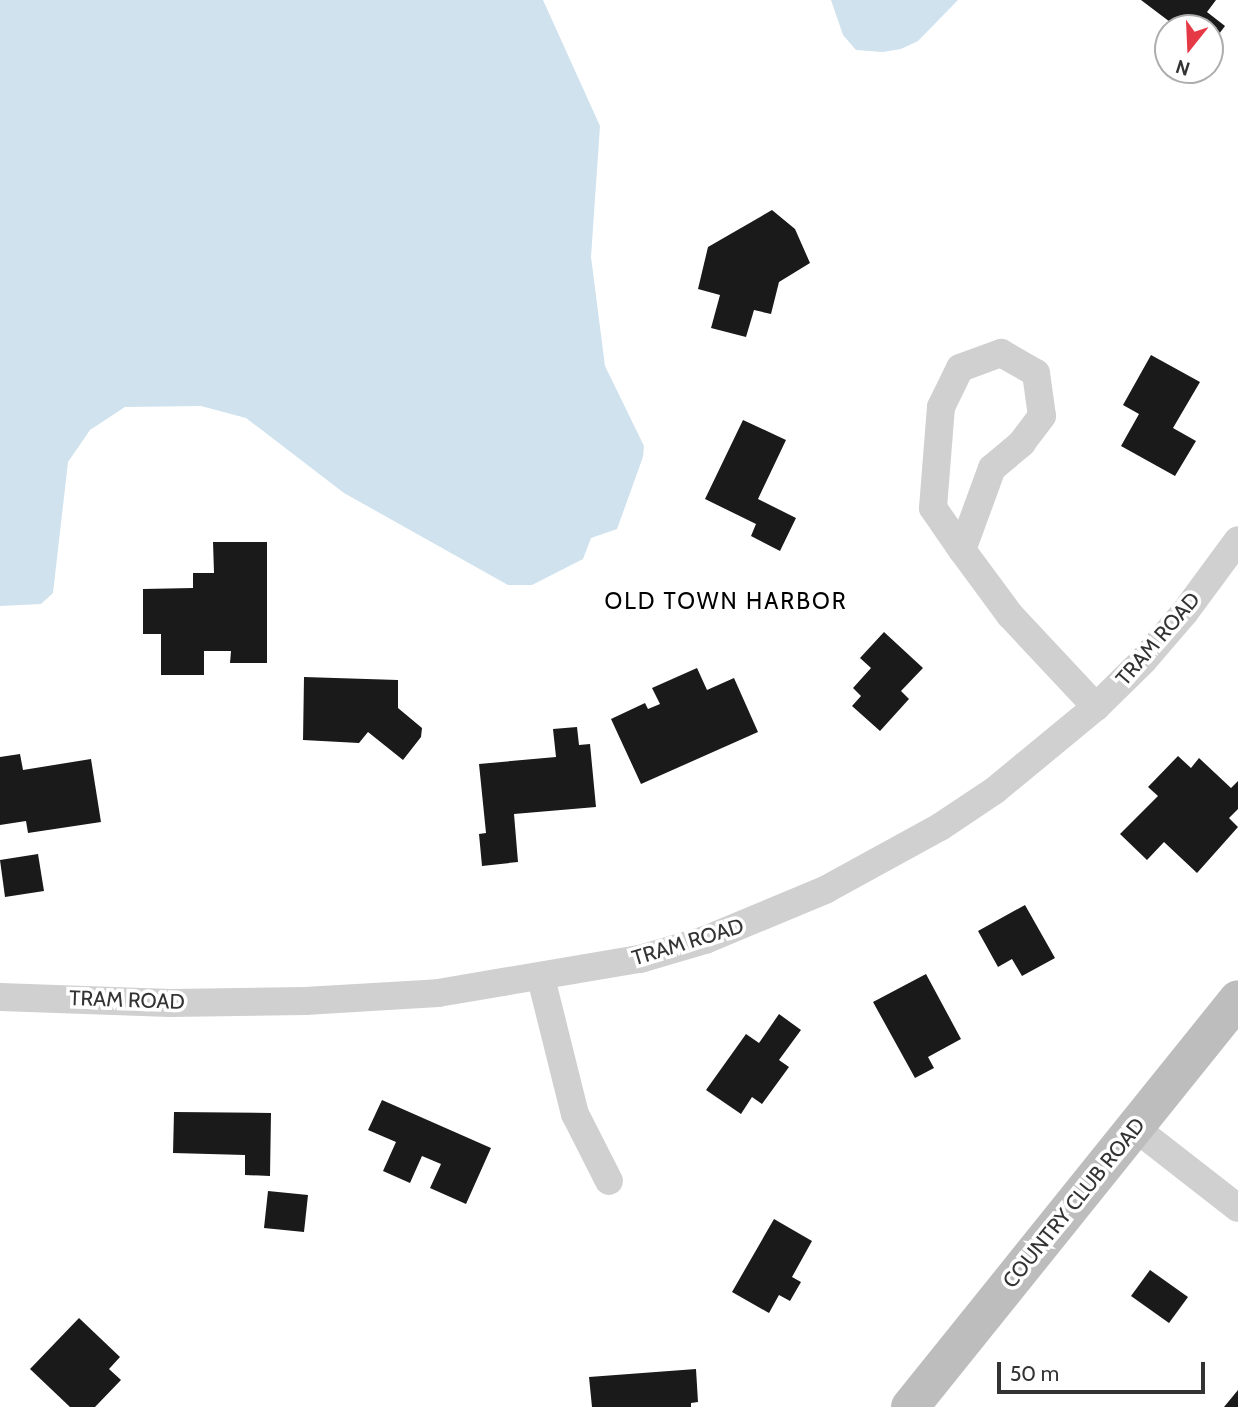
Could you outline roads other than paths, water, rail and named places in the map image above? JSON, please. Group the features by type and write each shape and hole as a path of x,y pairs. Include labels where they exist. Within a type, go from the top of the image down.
{"street":[{"path":"962,550 992,468 1023,443 1042,415 1037,373 1001,353 960,368 941,407 933,508 962,550 1010,615 1096,707"},
{"name":"TRAM ROAD","path":"0,997 170,1003 305,1001 438,993 541,978 640,959 705,940 825,890 940,827 994,791 1096,707 1143,662 1185,612 1238,540"},
{"path":"541,978 575,1114 609,1181"},
{"name":"COUNTRY CLUB ROAD","path":"909,1407 1238,999"},
{"path":"1134,1127 1238,1208"}],"water":[{"path":"0,0 543,0 600,126 591,257 605,366 644,446 643,457 617,529 591,538 583,559 532,585 508,585 344,493 246,418 201,406 125,407 90,430 68,462 53,593 41,604 0,606"},
{"path":"831,0 958,0 918,41 901,49 883,52 856,50 843,35"}],"district":[{"name":"OLD TOWN HARBOR","path":"726,601"}]}
